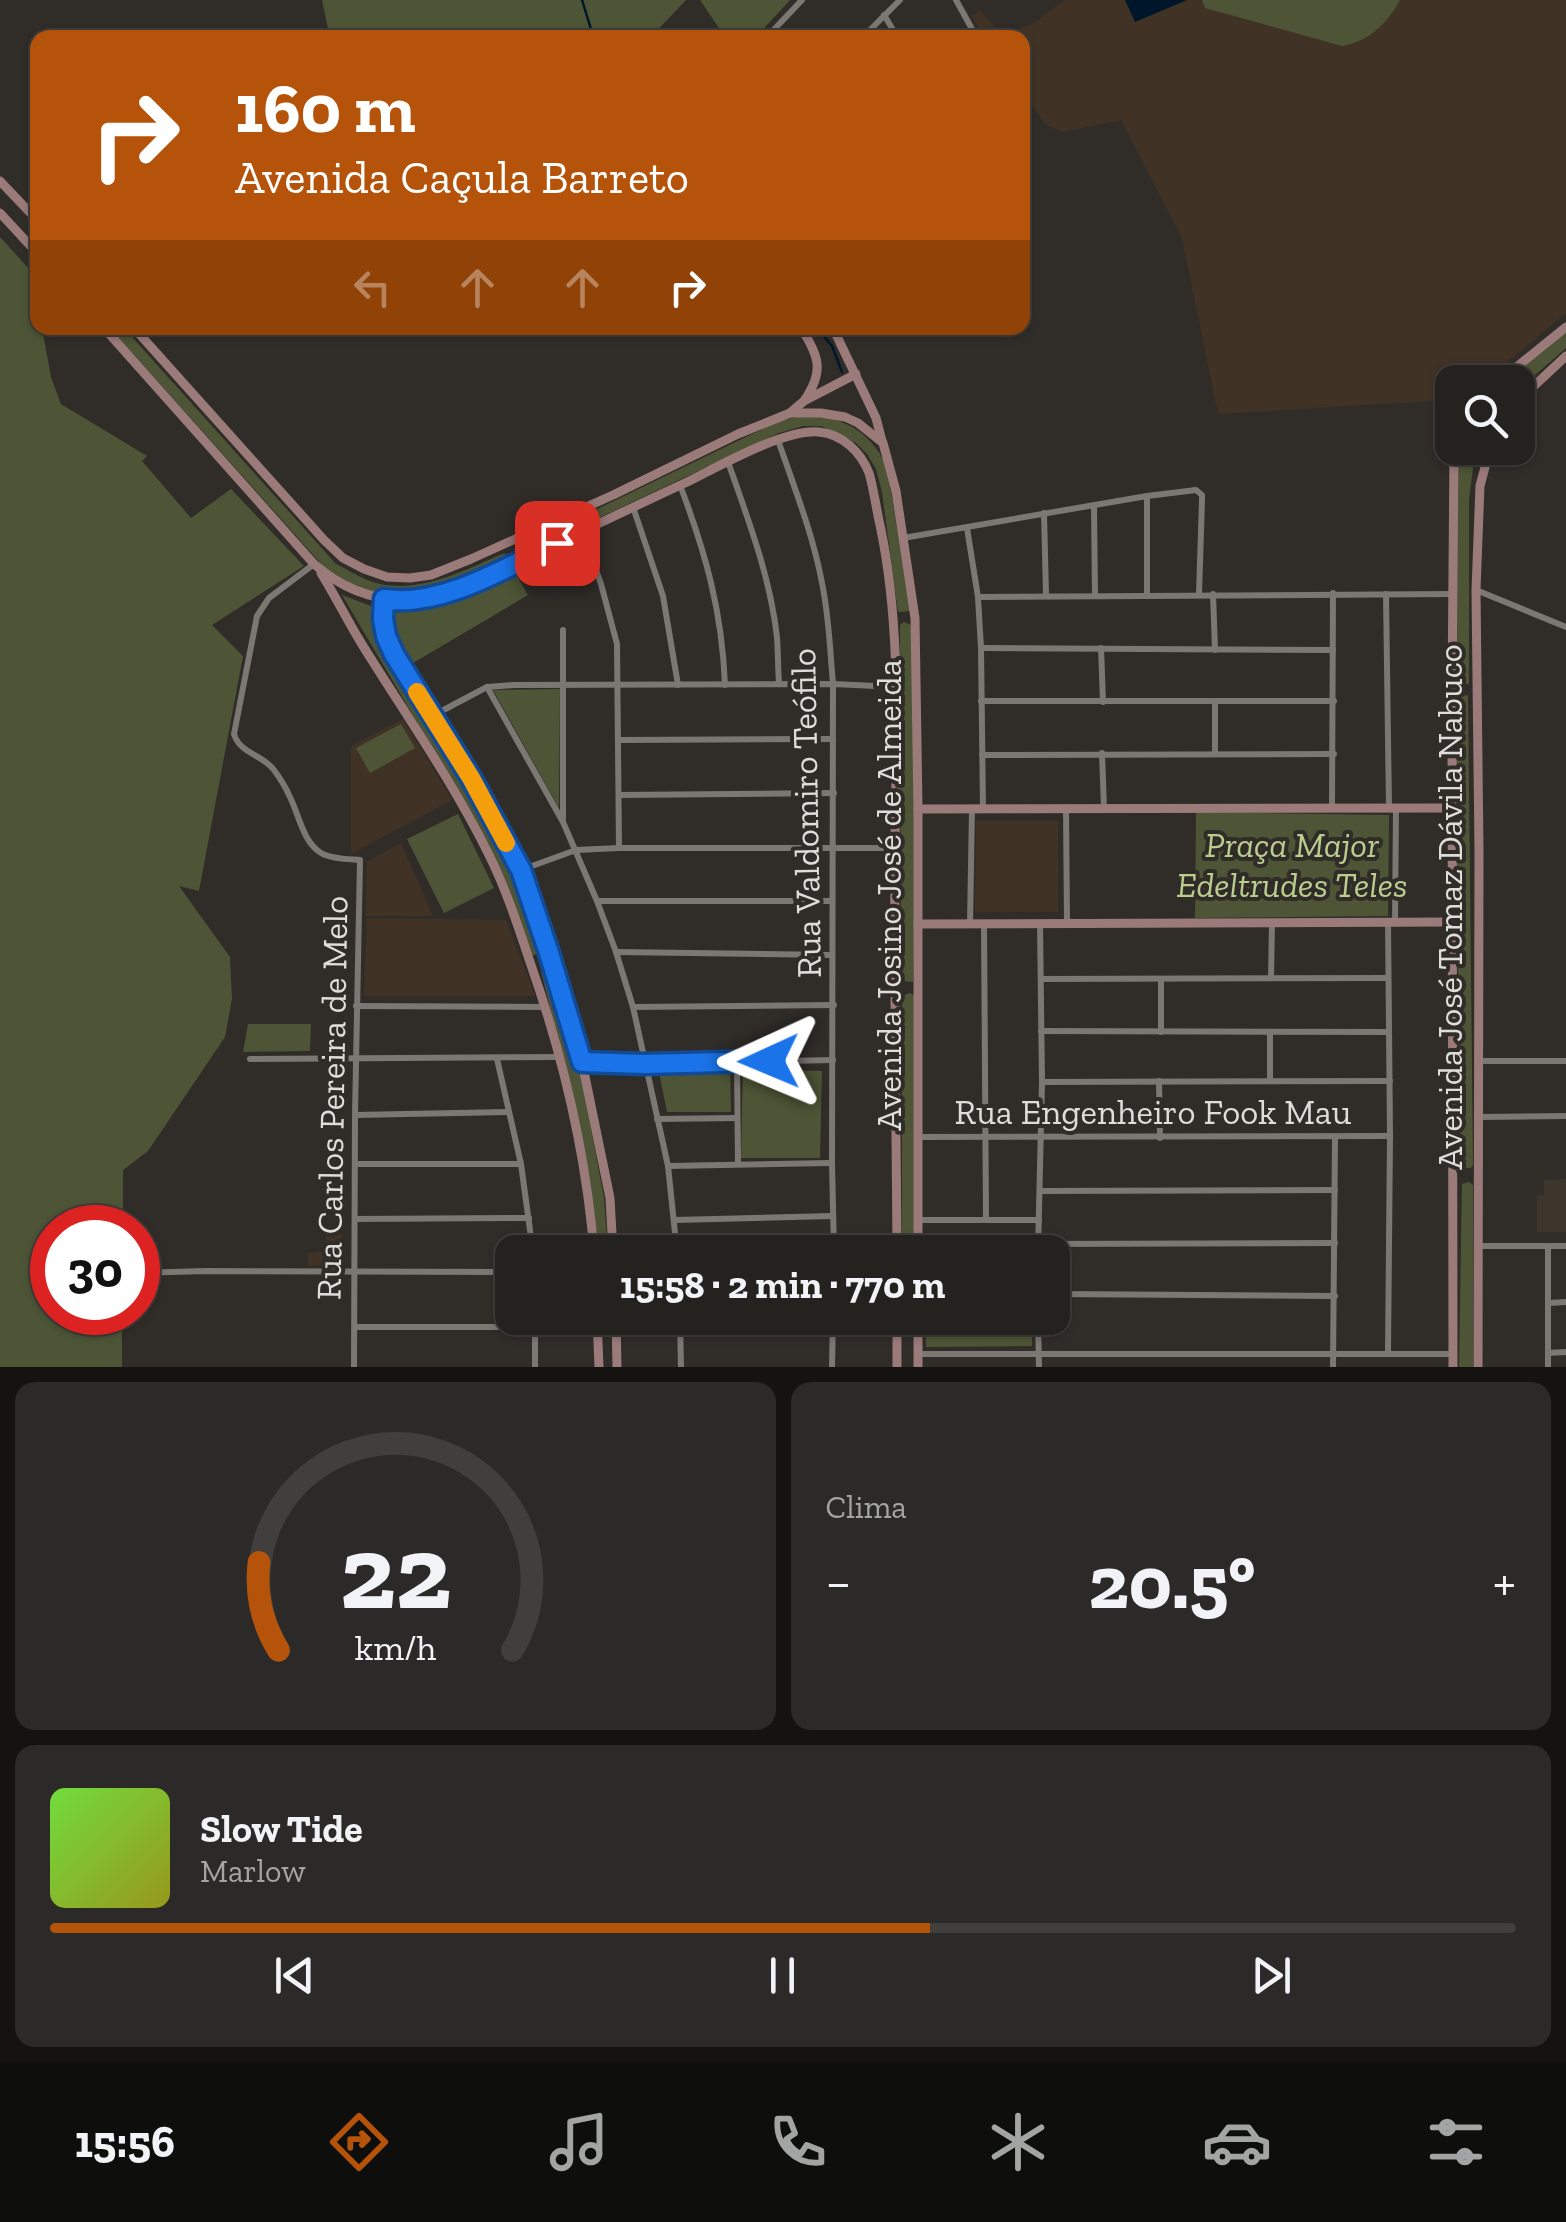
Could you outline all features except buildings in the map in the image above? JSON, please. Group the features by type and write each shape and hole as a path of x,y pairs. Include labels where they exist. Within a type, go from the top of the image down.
{"main road":[{"path":"0,181 30,213"},
{"path":"0,213 30,245"},
{"path":"1519,365 1566,327"},
{"path":"110,335 315,565 418,729 481,839 514,912 546,1006 584,1170 592,1235"},
{"path":"140,335 343,558 386,577 431,575 454,566 790,413 804,401 856,374"},
{"path":"804,335 818,364 816,384 804,401"},
{"name":"Avenida Josino José de Almeida","path":"837,335 876,418 883,443 896,491 915,618 918,1235"},
{"path":"1535,385 1566,356"},
{"path":"790,413 821,412 845,417 883,443"},
{"name":"Avenida Josino José de Almeida","path":"582,532 728,462 798,434 818,432 835,436 850,444 862,458 885,546 894,620 897,1235"},
{"name":"Avenida José Tomaz Dávila Nabuco","path":"1453,1367 1454,465"},
{"name":"Avenida José Tomaz Dávila Nabuco","path":"1478,1367 1476,590 1480,486 1488,465"},
{"path":"574,512 568,521 531,538 528,545 534,548 582,532"},
{"path":"315,565 346,586 384,599 421,600 470,583 582,532"},
{"path":"454,566 506,548 512,552 511,561 470,583"},
{"path":"384,599 386,636 399,663 426,696 521,870 582,1062 610,1198 613,1235"},
{"path":"894,620 915,618"},
{"path":"1452,693 1478,692"},
{"path":"918,809 1453,808"},
{"path":"918,924 1453,922"},
{"path":"530,960 549,953"},
{"path":"895,987 918,987"},
{"path":"1452,1174 1477,1173"},
{"path":"598,1335 599,1367"},
{"path":"616,1335 617,1367"},
{"path":"897,1335 897,1367"},
{"path":"918,1335 918,1367"}],"street":[{"path":"774,30 802,0"},
{"path":"870,30 900,0"},
{"path":"956,0 973,30"},
{"path":"884,15 893,30"},
{"name":"Rua Valdomiro Teófilo","path":"778,440 822,579 833,684 834,1235"},
{"path":"728,462 767,583 779,684"},
{"path":"680,485 715,591 726,685"},
{"path":"903,538 1196,490 1202,495 1200,594"},
{"path":"1147,496 1148,594"},
{"path":"1094,506 1095,595"},
{"path":"633,507 663,596 678,685"},
{"path":"1044,513 1046,595"},
{"path":"967,528 978,597 982,755 970,924"},
{"path":"582,532 617,644 619,848"},
{"name":"Rua Carlos Pereira de Melo","path":"315,565 269,598 257,616 234,734 238,745 272,768 290,796 312,845 329,856 360,860 354,1367"},
{"path":"1476,590 1566,627"},
{"path":"1332,809 1333,593"},
{"path":"1213,594 1215,650"},
{"path":"1386,594 1392,808 1388,1353"},
{"path":"978,597 1453,594"},
{"path":"563,630 564,822"},
{"path":"981,648 1333,650"},
{"path":"1101,648 1103,702"},
{"path":"434,715 487,687 897,687"},
{"path":"487,687 564,822 616,952 633,1007 668,1166 676,1235"},
{"path":"981,701 1334,700"},
{"path":"1214,702 1215,753"},
{"path":"619,740 833,740"},
{"path":"1102,753 1104,809"},
{"path":"982,755 1334,754"},
{"path":"619,795 834,793"},
{"path":"1066,809 1067,923"},
{"path":"521,870 576,850 896,848"},
{"path":"598,901 832,901"},
{"path":"1271,978 1272,922"},
{"path":"984,924 986,1218"},
{"path":"1038,1235 1040,924"},
{"path":"616,952 832,954"},
{"path":"1041,978 1388,978"},
{"path":"1160,1032 1161,978"},
{"path":"633,1007 834,1005"},
{"path":"356,1006 546,1006"},
{"path":"1041,1031 1389,1032"},
{"path":"1270,1032 1270,1081"},
{"path":"250,1059 560,1057"},
{"path":"497,1059 521,1164 532,1235"},
{"path":"582,1062 833,1060"},
{"path":"1478,1060 1566,1060"},
{"path":"737,1061 738,1164"},
{"path":"1042,1082 1390,1081"},
{"path":"1160,1082 1160,1138"},
{"path":"354,1115 509,1112"},
{"path":"1478,1117 1566,1116"},
{"path":"657,1118 737,1118"},
{"name":"Rua Engenheiro Fook Mau","path":"917,1137 1390,1136"},
{"path":"1333,1367 1334,1137"},
{"path":"668,1166 832,1163"},
{"path":"356,1164 521,1164"},
{"path":"1040,1192 1335,1190"},
{"path":"675,1220 833,1216"},
{"path":"356,1218 530,1218"},
{"path":"918,1220 1039,1220"},
{"path":"1070,1247 1334,1243"},
{"path":"1477,1246 1566,1246"},
{"path":"1548,1247 1548,1367"},
{"path":"160,1273 495,1272"},
{"path":"1070,1294 1335,1296"},
{"path":"1548,1303 1566,1302"},
{"path":"354,1327 495,1328"},
{"path":"535,1335 536,1367"},
{"path":"680,1335 681,1367"},
{"path":"832,1367 833,1335"},
{"path":"1038,1335 1039,1367"},
{"path":"1548,1353 1566,1352"},
{"path":"918,1354 1453,1354"},
{"path":"984,1354 984,1367"}],"shaded area":[{"path":"1065,0 1566,0 1566,313 1504,365 1435,365 1435,401 1218,414 1182,238 1121,120 1062,132 1046,125 1030,103 1030,30 1015,30 1034,23"},
{"path":"980,10 997,30 980,30 972,17"},
{"path":"403,719 452,800 351,854 351,746"},
{"path":"976,821 1058,821 1058,912 975,912"},
{"path":"401,843 433,916 366,916 367,862"},
{"path":"367,918 506,920 535,996 364,996"},
{"path":"1566,1179 1566,1232 1537,1232 1537,1195 1544,1195 1544,1180"},
{"path":"326,1233 342,1233 343,1265 308,1266 308,1253 326,1251"}],"green space":[{"path":"322,0 686,0 658,30 328,30"},
{"path":"700,0 790,0 762,30 720,30"},
{"path":"1202,0 1400,0 1376,30 1342,46 1205,8"},
{"path":"0,237 30,270 30,335 43,335 61,404 147,456 142,461 191,518 231,489 304,566 212,625 243,656 199,891 179,886 230,957 232,999 225,1037 148,1151 123,1170 123,1205 30,1205 30,1335 122,1335 122,1367 0,1367"},
{"path":"1566,331 1566,348 1535,375 1535,365 1525,365"},
{"path":"116,335 130,335 336,564 374,583 396,586 444,578 505,553 508,559 466,577 453,588 400,598 362,589 324,567"},
{"path":"818,415 859,432 887,466 910,611 898,612 876,469 856,443 821,426 779,433 588,523 535,544 533,540 777,422"},
{"path":"1456,465 1473,465 1469,500 1469,684 1455,684"},
{"path":"515,572 528,595 408,666 393,637 393,612 442,602"},
{"path":"342,595 371,606 373,630 457,764 510,863 545,950 532,956 444,768"},
{"path":"904,622 913,626 913,982 903,981 901,976 900,625"},
{"path":"560,689 559,808 493,690"},
{"path":"1468,695 1473,1165 1461,1168 1454,697"},
{"path":"401,724 415,748 370,773 356,748"},
{"name":"Praça Major Edeltrudes Teles","path":"1196,812 1389,815 1388,916 1195,918"},
{"path":"458,814 494,888 444,913 407,839"},
{"path":"550,966 577,1054 604,1198 607,1235 596,1235 574,1111 541,971"},
{"path":"902,996 915,996 915,1235 902,1235"},
{"path":"248,1024 311,1024 310,1051 243,1052"},
{"path":"730,1066 731,1112 667,1112 658,1067"},
{"path":"743,1069 822,1071 820,1158 741,1158"},
{"path":"1462,1184 1473,1185 1473,1367 1459,1367"},
{"path":"926,1335 1032,1335 1032,1346 926,1347"}],"water":[{"path":"1125,0 1187,0 1135,22"}],"waterway":[{"path":"582,0 592,30"},
{"path":"823,335 832,346 842,372"}],"slow traffic":[{"path":"417,692 506,843"}],"route":[{"path":"557,543 451,591 421,600 384,599 386,636 521,870 582,1062 769,1061"}]}
